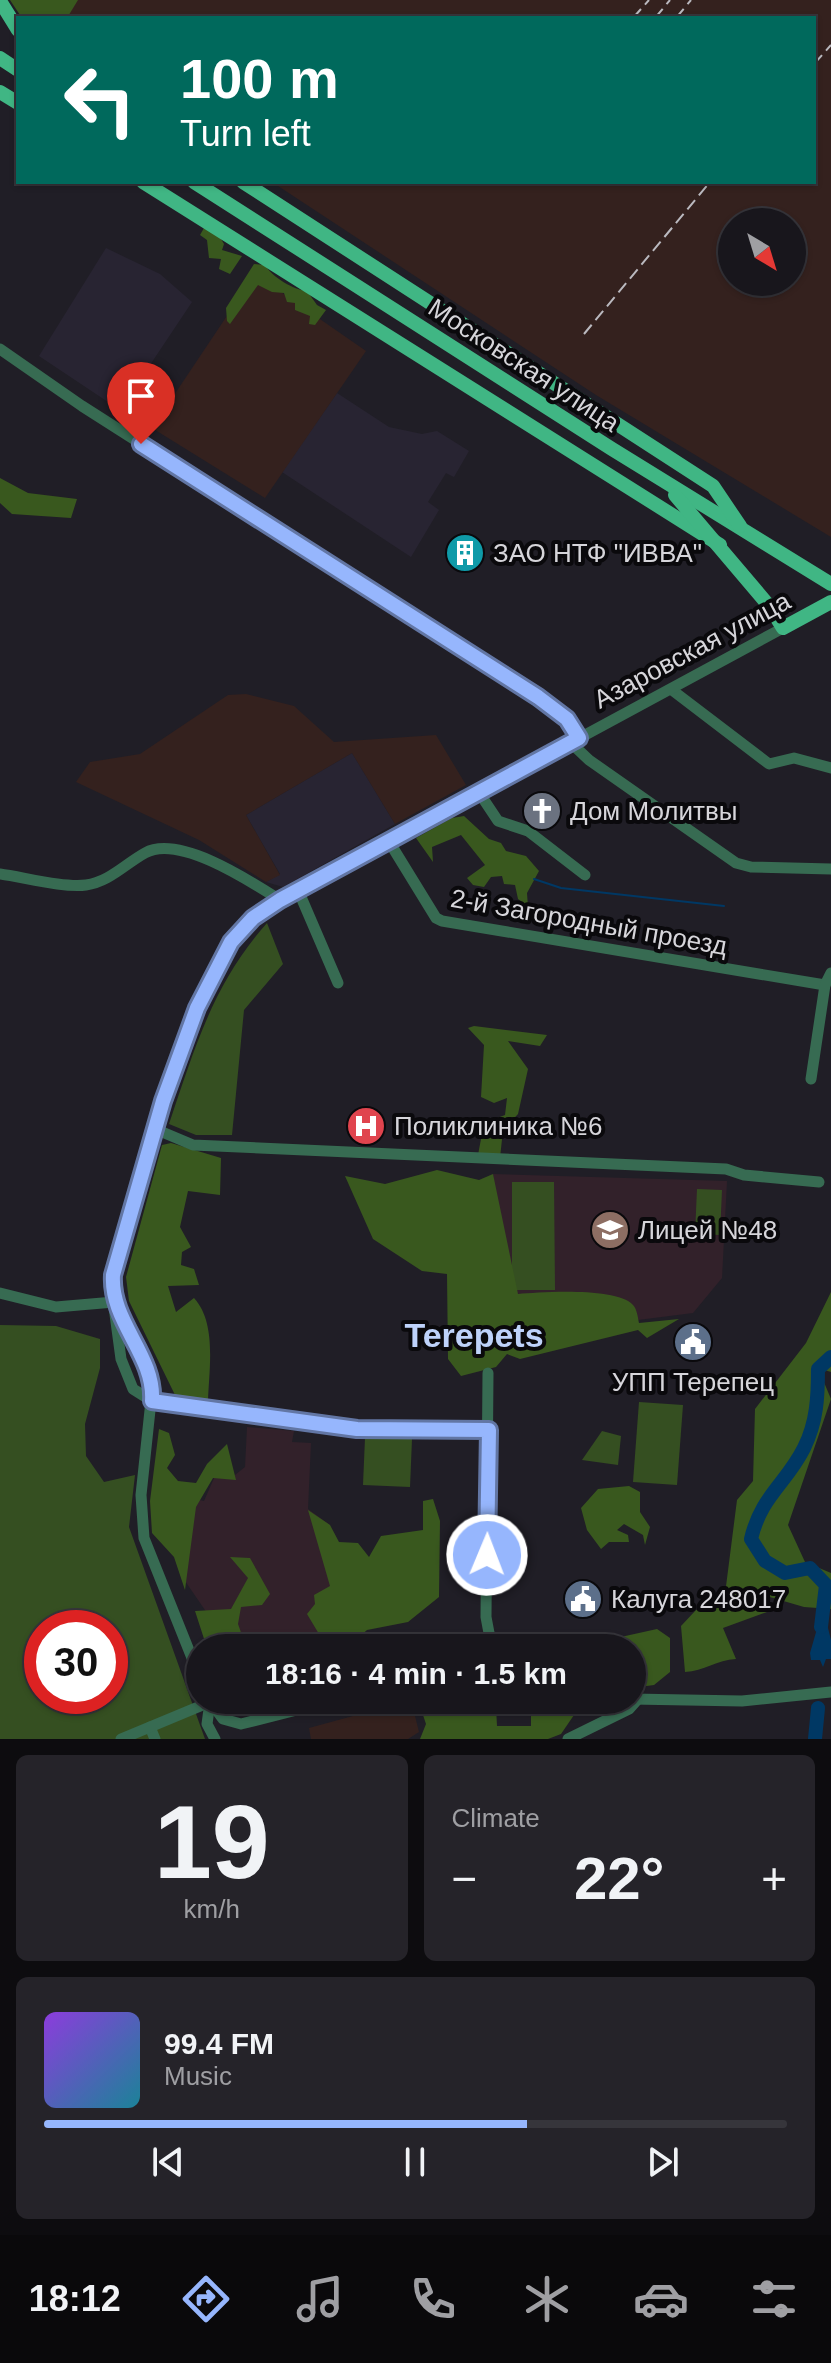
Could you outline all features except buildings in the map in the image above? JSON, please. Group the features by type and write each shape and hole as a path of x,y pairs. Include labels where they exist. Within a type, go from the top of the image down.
{"main road":[{"path":"0,1 16,27"},
{"path":"146,184 489,403 720,545"},
{"name":"Московская улица","path":"197,184 696,502 831,584"},
{"path":"246,184 708,483 742,530"},
{"path":"665,482 720,545 783,628"},
{"path":"696,502 708,483"},
{"path":"670,513 680,500"},
{"name":"Азаровская улица","path":"783,628 831,602"}],"street":[{"path":"0,349 82,406 538,697 567,719 574,740 589,760 736,863 751,867 831,869"},
{"name":"Азаровская улица","path":"186,1643 144,1538 141,1495 153,1382 114,1302 113,1275 155,1129 188,1033 219,963 240,931 280,900 783,628"},
{"path":"672,690 769,764 794,758 831,768"},
{"path":"478,791 498,821 528,831 585,875"},
{"name":"2-й Загородный проезд","path":"384,842 393,848 436,918 442,921 825,985"},
{"path":"0,874 85,886 112,876 147,851 173,849 237,873 280,900"},
{"path":"298,890 338,983"},
{"path":"811,1079 825,985 831,973"},
{"path":"155,1129 193,1145 242,1149 726,1169 744,1175 819,1182"},
{"path":"0,1293 56,1307 114,1302 121,1359 133,1389 152,1401 357,1429 489,1430"},
{"path":"488,1373 486,1617 490,1634"},
{"path":"646,1700 742,1701 831,1692"},
{"path":"121,1739 153,1733 186,1714"},
{"path":"208,1714 207,1724 215,1739"},
{"path":"219,1714 223,1719 241,1724 281,1714"},
{"path":"568,1739 584,1736 621,1714"}],"shaded area":[{"path":"13,0 831,0 831,537 596,395 275,184 816,184 816,16 23,16"},
{"path":"106,248 160,274 192,302 120,410 39,356"},
{"path":"255,274 366,351 265,498 152,428"},
{"path":"337,393 389,427 422,434 437,431 469,451 454,477 446,473 428,502 439,510 411,557 282,472"},
{"path":"246,694 294,706 334,742 436,735 466,785 395,824 352,753 246,815 280,875 266,882 199,840 76,782 90,762 140,754 228,695"},
{"path":"352,753 395,824 283,887 266,882 280,874 246,815"},
{"name":"Лицей №48","path":"493,1174 727,1181 722,1278 693,1313 505,1337"},
{"path":"247,1427 294,1431 292,1442 311,1443 308,1509 330,1525 330,1586 346,1634 221,1634 183,1578 189,1498 204,1501 215,1476 230,1479 245,1467"},
{"path":"360,1714 414,1714 419,1732 408,1739 311,1739 309,1728"}],"green space":[{"path":"10,0 78,0 68,16 21,16"},
{"path":"204,228 218,234 224,244 222,250 242,256 230,274 219,269 221,259 209,258 207,240 200,235"},
{"path":"254,264 265,265 284,282 307,291 317,305 326,310 315,325 309,324 310,316 295,310 295,303 287,302 284,293 272,292 258,285 230,324 227,321 226,308"},
{"path":"0,478 28,493 77,499 71,518 12,514 0,503"},
{"path":"464,816 489,839 501,843 506,851 526,856 539,871 527,893 528,907 518,899 515,885 504,884 502,876 491,877 484,887 473,885 467,878 485,865 461,835 432,847 433,862 416,838 452,818"},
{"path":"267,923 283,964 244,1010 232,1135 196,1135 169,1124 197,1043 219,993 248,946"},
{"path":"474,1026 547,1035 540,1046 508,1041 528,1069 518,1114 503,1130 500,1158 478,1155 484,1123 505,1115 507,1098 494,1103 481,1097 484,1045 468,1028"},
{"path":"171,1143 221,1158 220,1195 188,1191 180,1227 191,1247 182,1252 181,1265 194,1269 199,1285 168,1286 176,1312 194,1298 206,1320 210,1347 208,1401 176,1397 129,1301 126,1277 162,1145"},
{"path":"437,1170 479,1180 493,1174 518,1294 578,1292 612,1295 633,1305 639,1323 679,1319 647,1338 638,1330 520,1359 507,1354 496,1367 461,1376 448,1359 447,1274 422,1271 373,1239 345,1176 385,1184"},
{"path":"512,1182 554,1182 555,1290 512,1290"},
{"path":"697,1189 722,1190 720,1235 695,1234"},
{"path":"831,1292 831,1372 818,1368 831,1399 788,1525 805,1562 831,1573 831,1609 804,1607 759,1594 767,1612 723,1628 736,1659 685,1672 681,1626 696,1610 724,1602 737,1500 753,1481 755,1409 806,1343"},
{"path":"0,1325 56,1326 100,1339 100,1368 85,1424 86,1456 104,1482 135,1475 129,1527 186,1686 186,1714 196,1714 205,1739 0,1739"},
{"path":"639,1402 683,1405 677,1485 633,1482"},
{"path":"159,1429 169,1433 175,1455 167,1468 178,1481 196,1483 207,1464 227,1444 236,1480 213,1478 196,1507 185,1590 174,1557 152,1533 150,1501"},
{"path":"602,1431 621,1436 618,1465 582,1460"},
{"path":"365,1438 412,1439 410,1487 363,1485"},
{"path":"629,1486 640,1492 640,1512 650,1527 645,1545 643,1535 624,1524 617,1530 628,1535 629,1542 609,1542 601,1549 587,1530 581,1508 598,1489"},
{"path":"433,1499 440,1521 439,1597 408,1622 367,1630 362,1634 319,1634 307,1614 315,1604 314,1595 330,1586 308,1510 330,1525 339,1542 358,1543 369,1557 381,1536 423,1530 423,1501"},
{"path":"230,1557 250,1558 270,1594 262,1605 241,1607 238,1624 242,1634 202,1634 195,1611 231,1609 248,1578"},
{"path":"657,1629 670,1638 670,1672 654,1685 646,1686 646,1634 634,1634"},
{"path":"423,1714 496,1714 497,1726 531,1726 531,1714 574,1715 561,1734 548,1739 420,1739 426,1724"}],"water":[{"path":"823,1608 831,1640 831,1659 826,1659 823,1667 820,1660 811,1660 810,1653"}],"waterway":[{"path":"534,879 561,888 724,906"},
{"path":"821,1627 826,1585 810,1568 785,1573 765,1561 751,1539 767,1501 797,1460 808,1438 816,1409 818,1369 831,1357"},
{"path":"815,1739 818,1708"}],"railway":[{"path":"635,16 649,0"},
{"path":"657,16 670,0"},
{"path":"678,16 691,0"},
{"path":"816,62 831,45"},
{"path":"584,334 708,184"}],"place":[{"name":"ЗАО НТФ \"ИВВА\"","path":"465,553"},
{"name":"Дом Молитвы","path":"542,811"},
{"name":"Поликлиника №6","path":"366,1126"},
{"name":"Лицей №48","path":"610,1230"},
{"name":"УПП Терепец","path":"693,1342"},
{"name":"Калуга 248017","path":"583,1599"}],"district":[{"name":"Terepets","path":"474,1335"}],"route":[{"path":"141,444 486,662 567,719 579,738 280,900 240,931 219,963 197,1008 178,1058 113,1275 114,1302 153,1382 152,1401 357,1429 489,1430 487,1555"}]}
